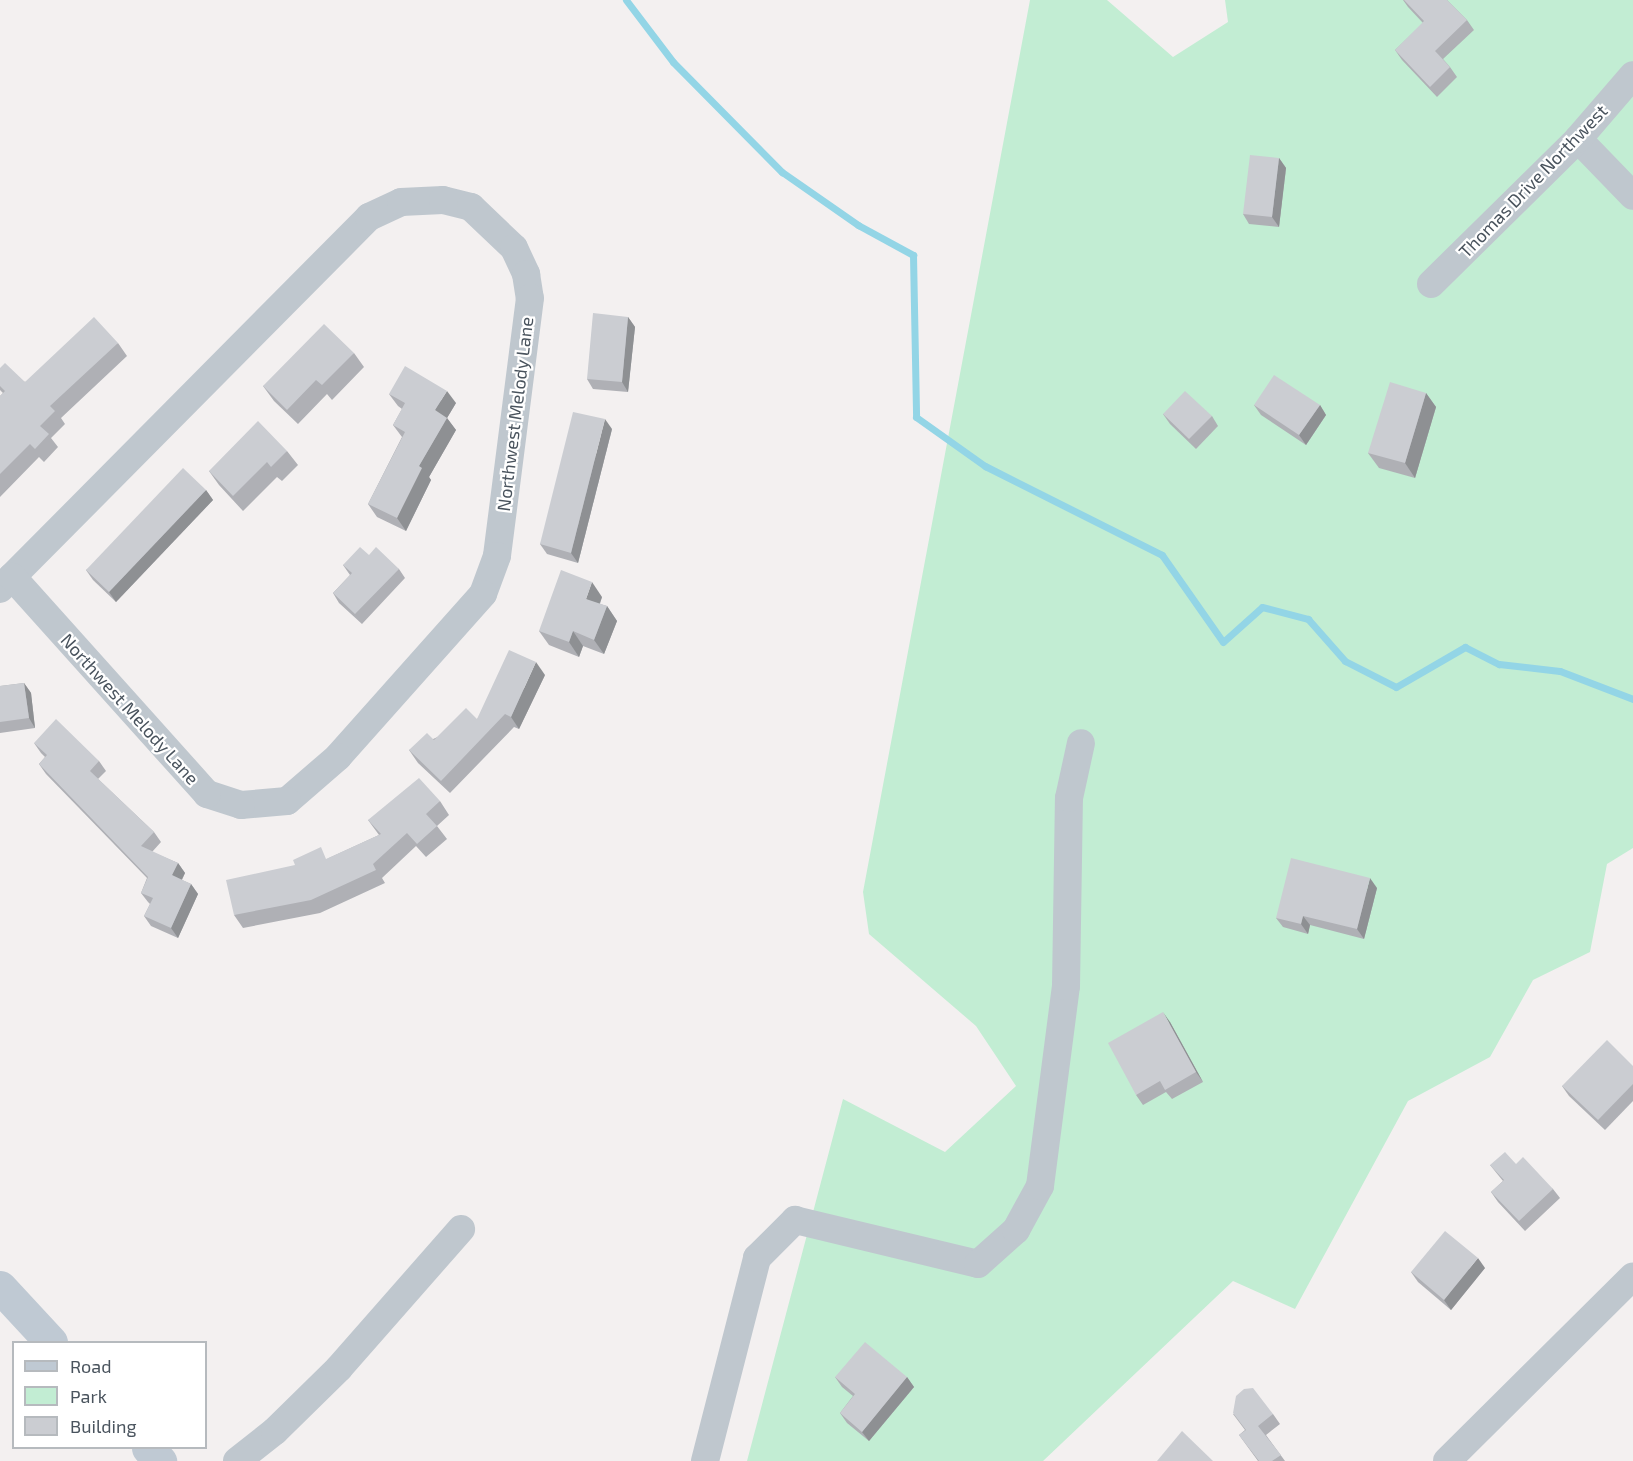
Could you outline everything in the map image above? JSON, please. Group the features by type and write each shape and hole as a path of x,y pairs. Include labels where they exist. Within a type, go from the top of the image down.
{"main road":[{"path":"0,1287 50,1341"},
{"path":"149,1449 160,1461"}],"street":[{"name":"Thomas Drive Northwest","path":"1431,284 1578,139 1633,75"},
{"path":"1578,139 1633,196"},
{"name":"Northwest Melody Lane","path":"443,200 471,207 514,248 526,274 530,298 497,556 483,594 338,757 287,801 241,805 207,794 6,583 369,217 401,202 443,200"},
{"path":"705,1461 757,1258 795,1220 978,1264 1016,1230 1040,1186 1066,986 1069,798 1081,744"},
{"path":"237,1461 275,1431 339,1368 461,1229"},
{"path":"1447,1461 1633,1276"}],"green space":[{"path":"1030,0 1107,0 1173,57 1228,22 1225,0 1633,0 1633,848 1607,864 1590,952 1533,980 1490,1057 1408,1101 1295,1309 1233,1281 1043,1461 747,1461 843,1099 945,1152 1016,1086 976,1026 869,934 863,892"}],"building":[{"path":"1404,0 1447,0 1467,20 1435,51 1450,67 1430,87 1395,50 1424,21"},
{"path":"1250,155 1279,158 1272,217 1243,214"},
{"path":"593,313 628,317 622,382 587,379"},
{"path":"94,317 118,343 50,406 55,411 40,426 49,434 35,449 30,444 0,474 0,396 5,391 0,386 0,368 5,363 25,382"},
{"path":"324,324 354,353 322,385 316,380 287,410 263,386"},
{"path":"405,366 447,391 435,410 447,418 419,466 422,468 397,518 368,504 405,432 393,425 405,403 389,394"},
{"path":"1274,375 1320,405 1299,435 1254,405"},
{"path":"1390,382 1426,393 1405,463 1368,453"},
{"path":"1185,391 1212,416 1189,439 1163,414"},
{"path":"573,412 605,419 571,553 540,544"},
{"path":"258,421 287,451 271,467 267,462 233,496 209,471"},
{"path":"183,468 206,490 109,592 86,570"},
{"path":"360,547 369,555 376,547 399,569 355,614 333,593 352,573 343,565"},
{"path":"561,570 592,582 586,599 607,606 594,640 573,631 569,642 539,631"},
{"path":"509,650 536,662 511,717 505,714 441,781 409,750 427,733 434,740 466,708 477,719"},
{"path":"24,683 29,718 0,722 0,686"},
{"path":"56,719 99,761 90,771 154,832 141,846 178,863 172,875 191,884 171,928 144,916 153,898 141,893 148,877 39,764 47,755 34,743"},
{"path":"419,778 440,801 426,814 437,826 417,844 407,833 373,864 376,870 311,900 234,915 226,880 295,865 293,860 321,847 326,859 381,834 368,820"},
{"path":"1291,858 1370,878 1357,929 1303,916 1301,924 1276,918"},
{"path":"1163,1012 1196,1072 1165,1090 1160,1081 1136,1095 1108,1043"},
{"path":"1607,1040 1633,1066 1633,1084 1598,1120 1562,1086"},
{"path":"1505,1152 1516,1164 1523,1157 1553,1189 1519,1221 1491,1192 1504,1180 1490,1165"},
{"path":"1445,1231 1478,1258 1444,1300 1411,1272"},
{"path":"865,1342 907,1377 862,1432 840,1413 855,1394 835,1377"},
{"path":"1253,1388 1273,1414 1258,1426 1281,1455 1272,1461 1259,1461 1239,1435 1246,1430 1233,1413 1236,1396 1244,1389"},
{"path":"1182,1431 1213,1461 1157,1461"}],"waterway":[{"path":"626,0 673,62 782,172 858,225 913,255 916,417 985,466 1162,555 1223,642 1262,607 1308,619 1345,661 1396,687 1465,647 1499,664 1560,671 1633,699"}]}
